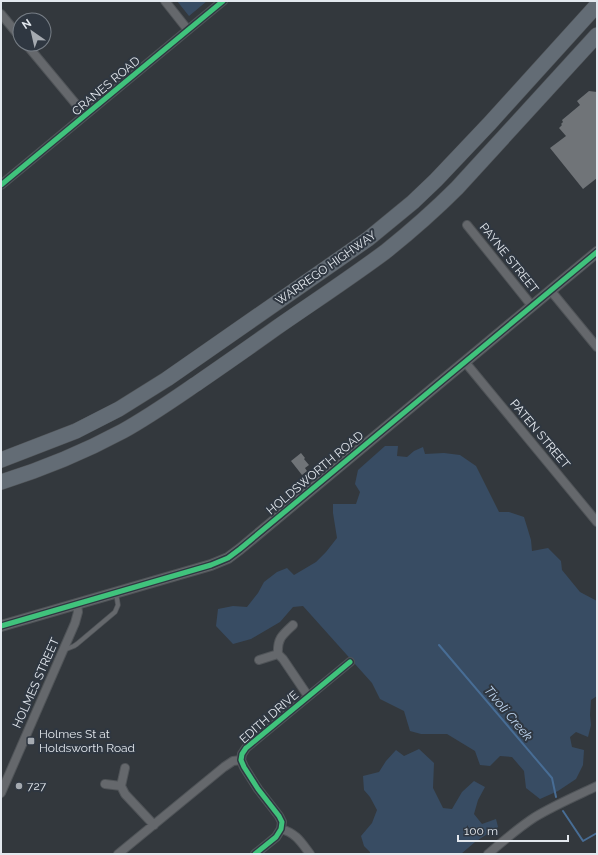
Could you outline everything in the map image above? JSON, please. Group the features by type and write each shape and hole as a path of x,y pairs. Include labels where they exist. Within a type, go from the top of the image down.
{"highway":[{"name":"WARREGO HIGHWAY","path":"1,460 76,431 125,406 167,379 368,239 413,202 436,180 490,124 597,5"},
{"name":"WARREGO HIGHWAY","path":"1,482 75,454 124,430 151,414 385,251 414,228 457,188 597,36"}],"street":[{"path":"164,1 188,30"},
{"name":"CRANES ROAD","path":"1,185 223,1"},
{"path":"1,14 12,27"},
{"path":"33,52 86,116"},
{"name":"PAYNE STREET","path":"467,225 532,306"},
{"name":"HOLDSWORTH ROAD","path":"1,626 211,566 232,555 597,252"},
{"name":"PAYNE STREET","path":"551,291 597,347"},
{"name":"PATEN STREET","path":"465,362 597,522"},
{"name":"HOLMES STREET","path":"1,793 77,617 77,604"},
{"path":"293,626 284,633 280,639 278,644 278,654 308,696"},
{"path":"259,660 278,654"},
{"name":"EDITH DRIVE","path":"281,829 282,822 279,816 258,790 244,767 241,760 242,754 246,748 350,662"},
{"path":"118,854 224,767 233,761 241,760"},
{"path":"125,768 121,786 125,794 154,825"},
{"path":"105,784 121,786"},
{"path":"488,854 535,817 597,786"},
{"path":"255,854 276,837 281,829 296,836 310,854"}],"lane":[{"path":"63,650 77,644 115,612 118,605 116,593"}],"shaded area":[{"path":"177,1 207,1 189,16"},
{"path":"385,446 398,446 397,456 407,457 414,451 423,447 425,454 444,453 460,455 476,466 499,512 509,512 524,517 531,540 532,551 548,548 561,561 562,570 580,592 597,601 597,696 591,700 591,725 588,737 576,732 570,737 572,747 584,750 583,765 576,779 558,791 540,799 526,788 524,771 512,757 500,756 490,766 480,765 475,751 447,734 421,734 410,731 404,711 380,699 372,683 303,606 293,607 280,622 251,639 233,644 216,626 218,609 233,606 247,607 258,593 264,582 277,572 287,568 294,575 316,562 326,552 337,538 333,504 356,504 360,492 355,484 358,470"},
{"path":"419,749 434,763 433,788 443,808 452,809 462,792 474,781 485,787 478,800 474,814 482,824 496,819 498,827 475,842 461,854 370,854 364,846 361,836 372,823 377,810 370,797 364,790 363,776 379,772 396,750 404,756"}],"building":[{"path":"589,91 597,92 597,178 583,189 550,148 566,136 559,128 562,125 562,120 580,105 577,101"},
{"path":"301,453 309,465 305,468 307,471 302,475 291,461"}],"waterway":[{"name":"Tivoli Creek","path":"439,645 552,778 556,797"},
{"name":"Tivoli Creek","path":"563,811 583,841 597,833"}],"cycle path":[{"path":"1,185 223,1"},
{"path":"1,626 211,565 228,558 597,252"},
{"path":"255,854 276,837 281,829 282,822 244,767 241,760 242,754 246,748 350,662"}],"place":[{"name":"Holmes St at Holdsworth Road","path":"31,741"},
{"name":"727","path":"19,786"}]}
